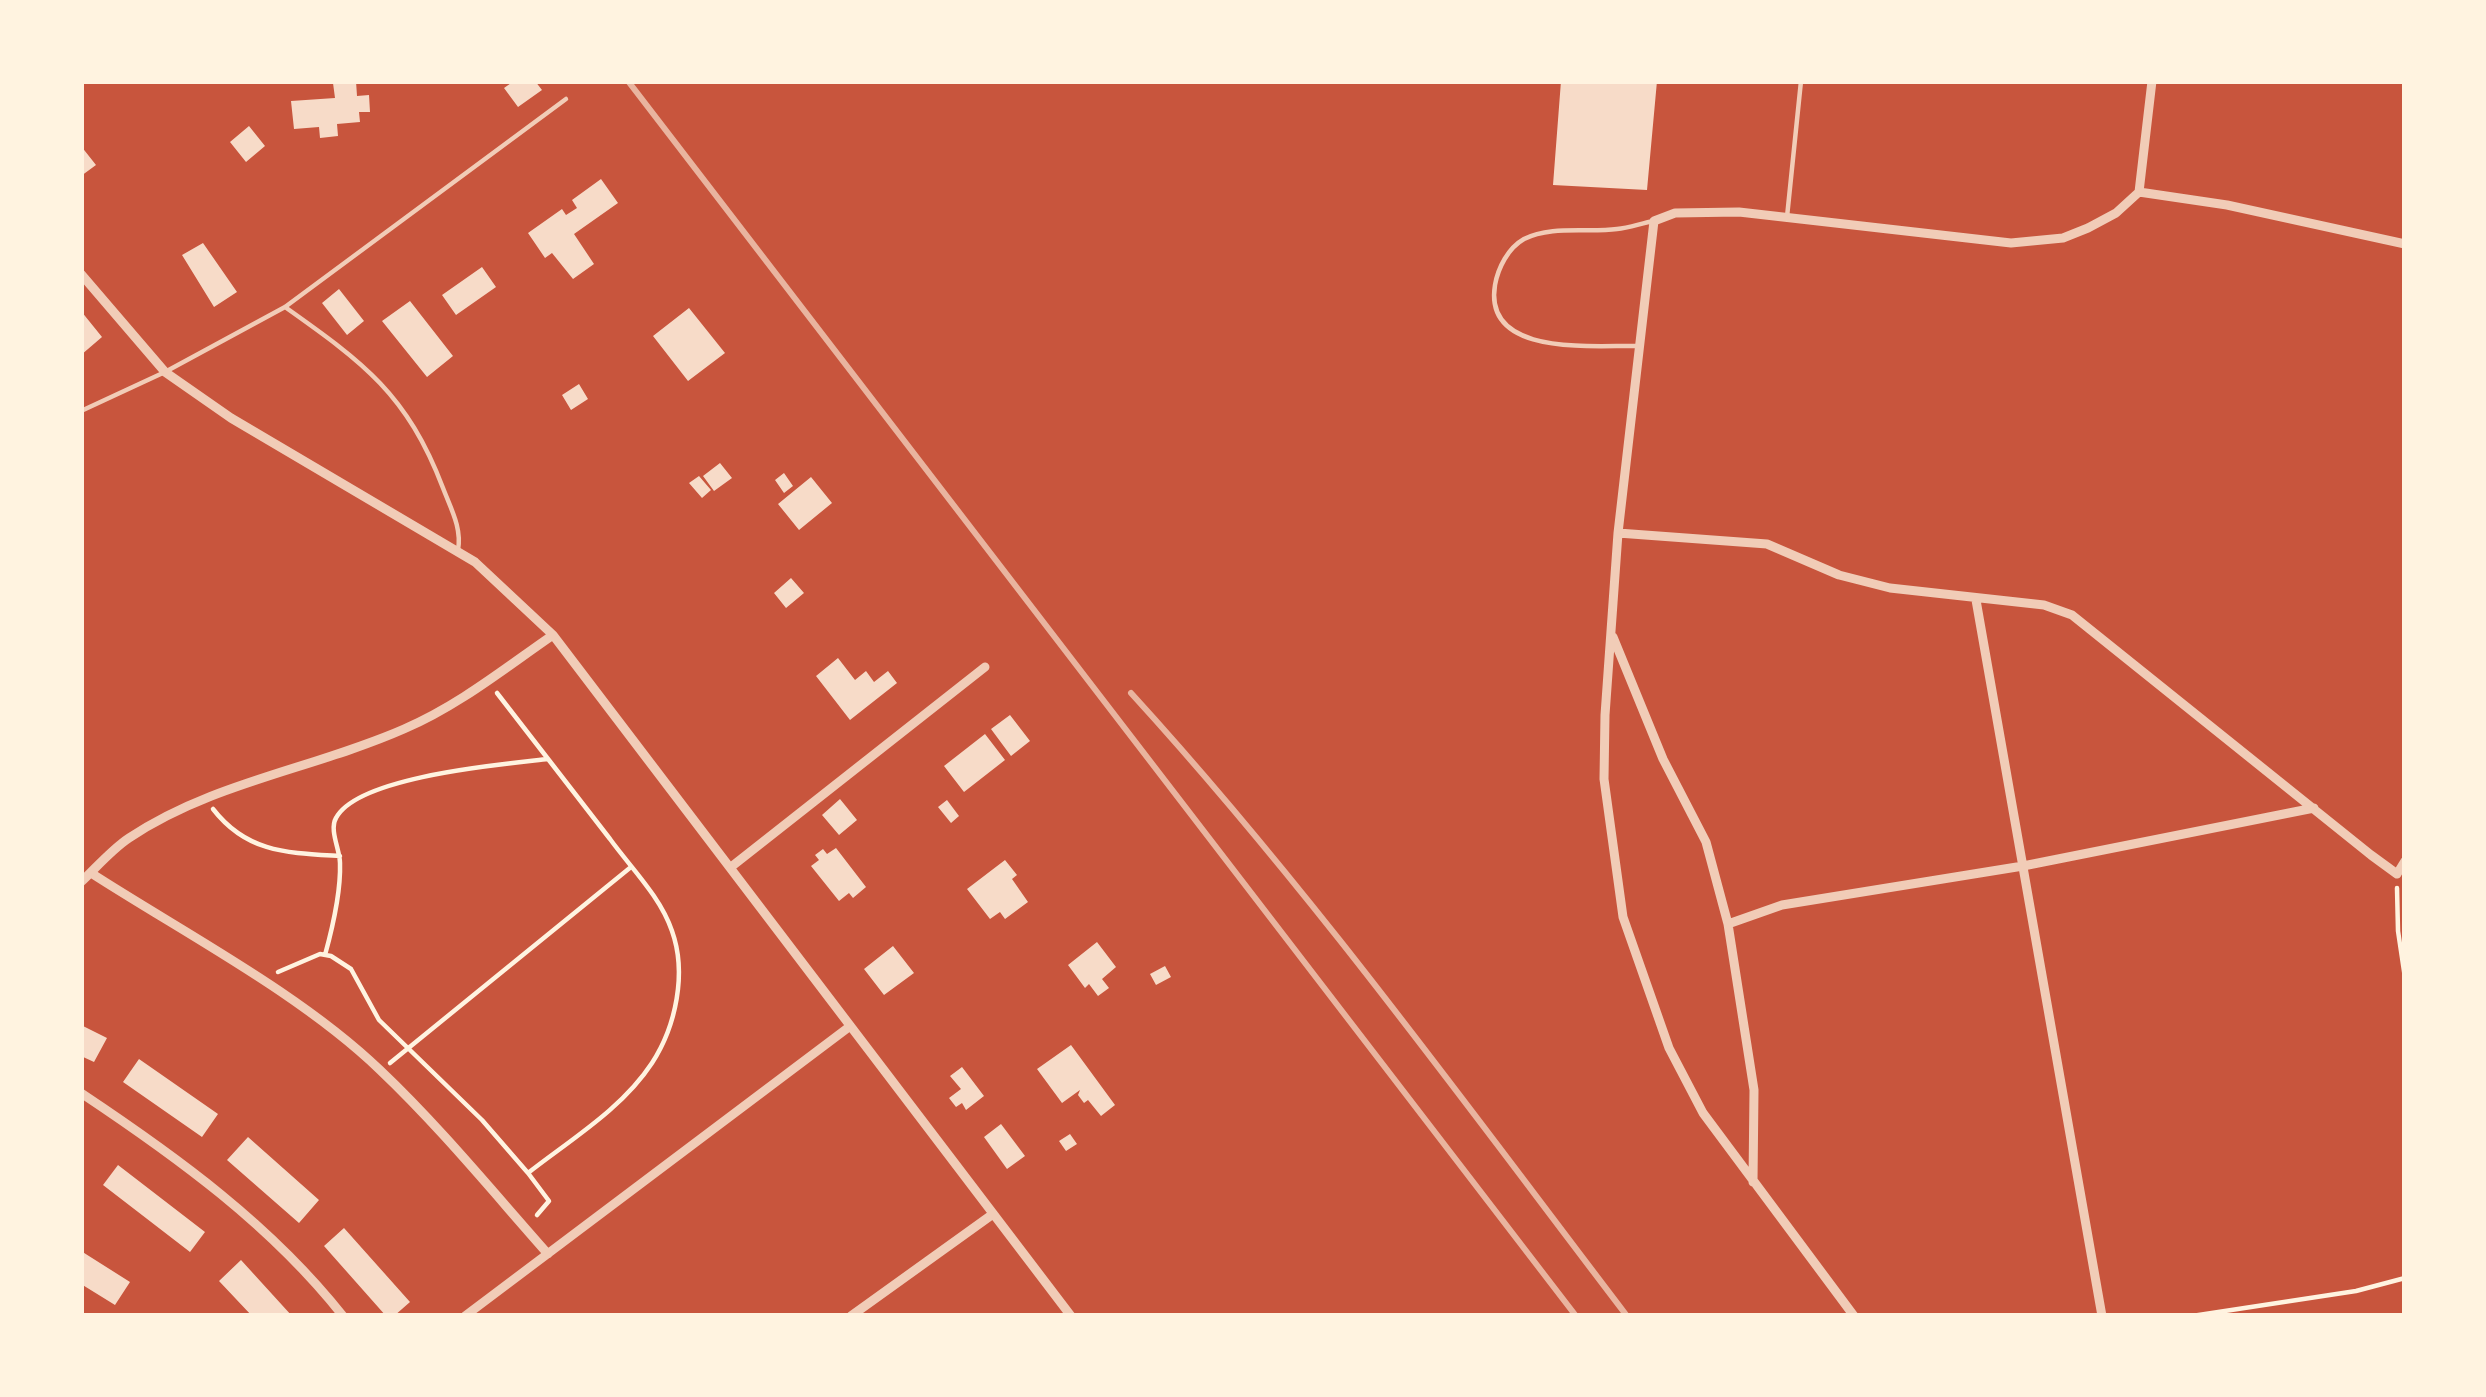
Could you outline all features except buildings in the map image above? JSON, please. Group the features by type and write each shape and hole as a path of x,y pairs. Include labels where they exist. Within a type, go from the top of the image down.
{"street":[{"path":"1854,1316 1703,1113 1669,1048 1624,917 1604,779 1618,533 1654,220 1703,210 2011,244 2063,238 2116,213 2139,193 2152,81"},
{"path":"2139,193 2227,205 2405,244"},
{"path":"81,274 165,372 231,418 475,562 553,634 1071,1316"},
{"path":"1618,533 1767,544 1839,575 1890,588 2044,605 2072,615 2397,874 2405,861"},
{"path":"1976,600 2102,1316"},
{"path":"1611,632 1663,759 1706,842 1727,925 1754,1090 1753,1182"},
{"path":"81,882 124,841 201,800 403,730 434,715 553,634"},
{"path":"730,867 985,667"},
{"path":"1727,925 1782,905 2023,866 2314,808"},
{"path":"91,873 311,1015 381,1070 548,1254"},
{"path":"464,1316 849,1027"},
{"path":"81,1093 173,1155 242,1211 320,1286 344,1316"},
{"path":"851,1316 993,1214"}],"lane":[{"path":"1787,217 1801,81"},
{"path":"81,411 284,308 566,99"},
{"path":"1640,346 1524,338 1510,330 1493,299 1496,277 1508,253 1524,239 1618,229 1654,220"},
{"path":"284,308 356,358 392,392 427,447 460,534 458,552"}],"path":[{"path":"497,693 661,908 672,932 678,982 667,1034 651,1064 626,1095 528,1173"},
{"path":"325,955 340,856 334,821 366,796 422,776 548,759"},
{"path":"213,809 236,836 250,843 340,856"},
{"path":"381,1070 631,867"},
{"path":"2397,874 2405,978"},
{"path":"278,972 306,958 325,955 351,969 379,1020 482,1120 549,1204 523,1226"},
{"path":"2192,1316 2356,1291 2405,1278"}],"railway":[{"path":"628,81 1576,1316"},
{"path":"1131,693 1324,921 1627,1316"}]}
